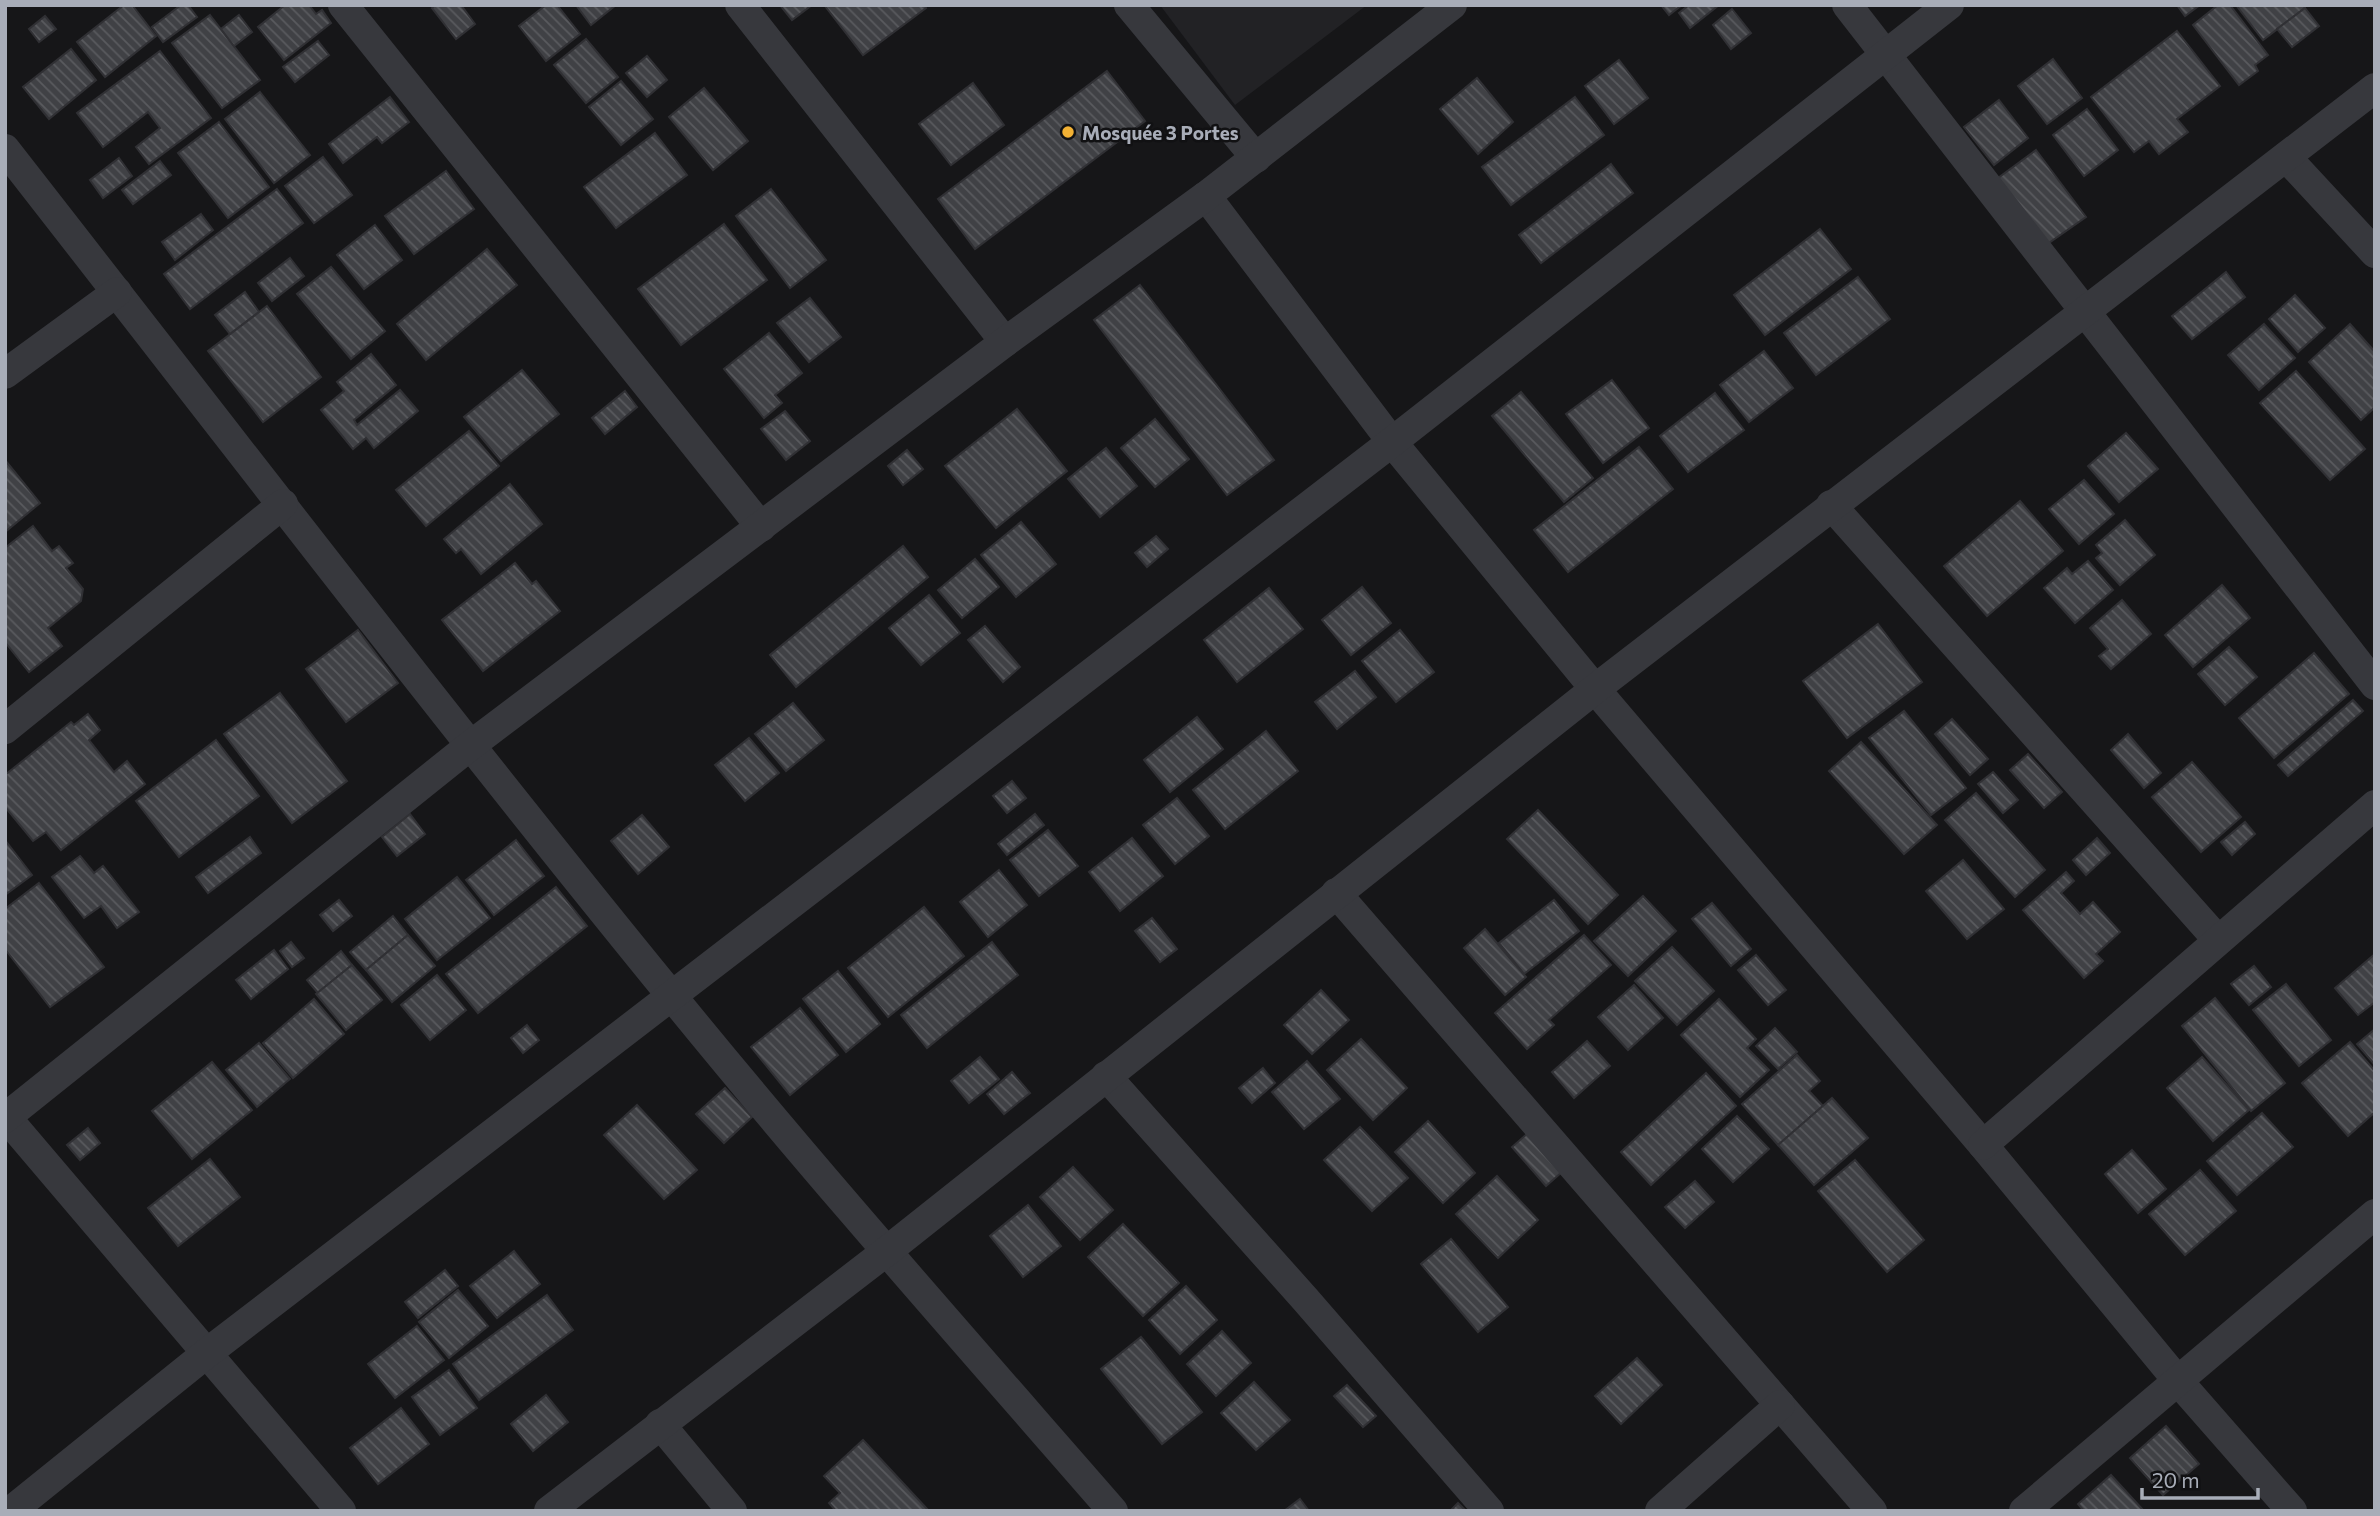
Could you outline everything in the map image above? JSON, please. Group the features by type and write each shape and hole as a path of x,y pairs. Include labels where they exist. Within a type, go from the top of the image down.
{"street":[{"path":"343,5 761,527"},
{"path":"740,5 1005,342"},
{"path":"1129,5 1256,158"},
{"path":"341,1511 6,1117 471,746 1005,342 1206,196 1452,5"},
{"path":"1847,5 2375,685"},
{"path":"11,1511 207,1353 1392,442 1949,5"},
{"path":"549,1511 887,1251 1336,893 1831,505 2375,88"},
{"path":"5,149 471,746 673,997 887,1251 1113,1511"},
{"path":"2286,157 2375,253"},
{"path":"1206,196 1392,442 1595,689 1983,1145 2178,1381 2292,1511"},
{"path":"5,374 117,292"},
{"path":"5,729 283,504"},
{"path":"1831,505 2218,940"},
{"path":"1983,1145 2375,805"},
{"path":"1336,893 1872,1511"},
{"path":"1106,1076 1489,1511"},
{"path":"2024,1511 2375,1214"},
{"path":"1660,1511 1780,1405"},
{"path":"660,1424 732,1511"}],"shaded area":[{"path":"1160,5 1367,5 1235,105"}],"building":[{"path":"124,5 132,5 156,36 105,77 77,42"},
{"path":"181,5 188,5 197,17 163,42 152,27"},
{"path":"285,5 309,5 316,14 322,10 331,23 284,60 258,27"},
{"path":"435,5 461,5 475,24 456,39 432,8"},
{"path":"546,5 557,5 580,34 546,61 519,26"},
{"path":"576,5 616,5 591,25"},
{"path":"780,5 812,5 792,20"},
{"path":"924,5 926,8 863,55 825,6"},
{"path":"1661,5 1682,5 1669,15"},
{"path":"1689,5 1719,5 1690,28 1679,13"},
{"path":"2177,5 2200,5 2185,16"},
{"path":"2218,5 2230,5 2268,55 2255,65 2258,71 2239,85 2193,25"},
{"path":"2236,5 2303,5 2305,8 2263,40"},
{"path":"2305,8 2319,26 2292,47 2277,29"},
{"path":"1732,9 1751,33 1731,49 1713,25"},
{"path":"210,15 260,80 222,108 172,43"},
{"path":"239,15 252,32 234,46 221,29"},
{"path":"45,16 56,29 39,42 29,29"},
{"path":"2177,31 2220,86 2177,119 2188,132 2159,154 2149,141 2134,152 2091,97"},
{"path":"586,39 618,77 586,103 554,65"},
{"path":"318,41 329,55 295,82 283,67"},
{"path":"71,49 96,80 49,119 23,87"},
{"path":"160,51 211,118 149,164 136,147 160,128 148,112 103,147 77,113"},
{"path":"647,56 667,80 647,97 626,73"},
{"path":"2053,59 2082,98 2047,124 2018,86"},
{"path":"1619,60 1648,98 1614,124 1585,86"},
{"path":"1107,71 1145,121 975,249 938,199"},
{"path":"1477,78 1513,122 1478,154 1440,109"},
{"path":"621,81 653,119 621,145 589,107"},
{"path":"973,83 1004,125 951,165 919,124"},
{"path":"704,88 748,141 713,170 669,117"},
{"path":"260,92 310,155 274,183 225,119"},
{"path":"390,97 409,122 382,143 377,137 343,163 329,144"},
{"path":"1575,97 1604,135 1511,205 1482,167"},
{"path":"1999,100 2028,138 1994,165 1964,127"},
{"path":"2087,109 2118,150 2084,176 2053,135"},
{"path":"219,122 269,187 228,218 178,153"},
{"path":"655,133 687,175 616,228 584,187"},
{"path":"2036,150 2086,217 2043,247 1994,181"},
{"path":"323,157 352,195 314,223 285,186"},
{"path":"119,158 132,176 103,198 90,180"},
{"path":"160,161 171,175 133,204 122,190"},
{"path":"1611,164 1633,193 1541,263 1519,235"},
{"path":"446,171 474,209 414,254 385,216"},
{"path":"277,189 303,223 190,309 164,274"},
{"path":"771,189 826,260 790,288 736,216"},
{"path":"201,214 213,230 175,260 162,242"},
{"path":"724,224 767,280 681,345 638,289"},
{"path":"375,225 402,260 364,289 337,255"},
{"path":"1820,229 1851,269 1765,335 1734,295"},
{"path":"487,249 517,285 426,360 397,324"},
{"path":"290,258 304,276 272,301 258,283"},
{"path":"331,267 385,331 351,359 297,294"},
{"path":"2226,272 2245,297 2192,339 2172,316"},
{"path":"1858,277 1890,319 1816,375 1784,333"},
{"path":"1140,285 1274,460 1227,495 1094,320"},
{"path":"245,292 259,312 230,334 215,315"},
{"path":"2295,295 2325,328 2298,352 2269,319"},
{"path":"810,298 841,337 809,362 777,323"},
{"path":"267,306 321,377 263,422 208,351"},
{"path":"2264,324 2295,358 2259,390 2228,355"},
{"path":"2350,324 2375,352 2375,407 2361,420 2309,362"},
{"path":"769,333 802,373 775,395 782,403 764,418 724,369"},
{"path":"1764,351 1793,388 1749,422 1720,385"},
{"path":"371,354 396,385 354,420 357,425 400,390 418,411 374,448 366,438 353,449 321,410 344,391 337,382"},
{"path":"522,370 559,414 501,461 464,417"},
{"path":"2296,371 2365,449 2330,480 2260,403"},
{"path":"1612,380 1649,428 1603,463 1566,414"},
{"path":"625,391 637,407 605,434 592,418"},
{"path":"1521,392 1593,478 1564,502 1492,416"},
{"path":"1715,393 1744,430 1688,472 1660,436"},
{"path":"1017,409 1067,471 996,528 945,466"},
{"path":"785,411 810,441 786,460 761,429"},
{"path":"1155,419 1189,459 1155,487 1121,448"},
{"path":"469,431 499,466 426,526 396,490"},
{"path":"2126,433 2158,469 2119,502 2088,466"},
{"path":"1639,447 1673,489 1568,572 1534,530"},
{"path":"1106,448 1137,486 1100,517 1068,479"},
{"path":"907,450 923,469 903,485 888,466"},
{"path":"5,460 40,503 5,532"},
{"path":"2084,480 2114,514 2079,544 2049,509"},
{"path":"510,484 542,524 481,574 461,549 456,553 444,539"},
{"path":"2020,501 2063,551 1987,616 1944,566"},
{"path":"2125,520 2155,555 2120,585 2096,558 2102,553 2096,545"},
{"path":"1021,522 1056,564 1016,597 981,555"},
{"path":"33,526 52,551 59,546 73,563 66,568 83,589 81,601 48,628 62,646 29,672 5,642 5,548"},
{"path":"1156,536 1168,549 1147,567 1135,553"},
{"path":"903,546 928,577 796,687 770,655"},
{"path":"975,559 999,587 962,618 938,590"},
{"path":"2088,561 2113,590 2075,623 2044,588 2067,568 2072,574"},
{"path":"515,563 532,584 536,581 560,611 483,671 442,620"},
{"path":"2222,585 2250,618 2193,667 2165,635"},
{"path":"1362,587 1391,623 1351,655 1322,620"},
{"path":"1269,588 1303,629 1237,682 1204,640"},
{"path":"929,595 960,633 921,665 889,628"},
{"path":"2122,600 2151,634 2111,669 2099,656 2108,649 2090,628"},
{"path":"1878,624 1922,682 1847,738 1803,681"},
{"path":"985,626 1020,667 1003,682 968,640"},
{"path":"358,630 398,683 346,722 306,669"},
{"path":"1400,630 1434,672 1396,702 1362,661"},
{"path":"2229,647 2257,677 2225,705 2198,674"},
{"path":"2314,653 2349,694 2274,758 2239,718"},
{"path":"1355,671 1376,697 1337,729 1315,702"},
{"path":"280,693 347,781 292,823 224,734"},
{"path":"2353,700 2363,711 2288,776 2278,765"},
{"path":"793,703 824,740 786,771 755,734"},
{"path":"1904,711 1966,788 1931,815 1869,738"},
{"path":"88,714 100,730 89,740 114,772 127,761 145,784 61,850 46,832 33,841 5,807 5,775 71,722 74,725"},
{"path":"1197,717 1223,749 1170,792 1144,760"},
{"path":"1952,719 1988,759 1970,775 1935,734"},
{"path":"1266,731 1298,771 1225,829 1193,790"},
{"path":"2128,734 2161,773 2144,788 2111,750"},
{"path":"749,738 779,773 745,801 715,765"},
{"path":"216,740 259,796 179,857 136,801"},
{"path":"1861,742 1937,825 1904,854 1829,771"},
{"path":"2028,754 2062,792 2044,808 2010,770"},
{"path":"2192,762 2241,817 2201,852 2152,797"},
{"path":"1993,772 2018,800 2003,813 1978,784"},
{"path":"1012,781 1026,798 1007,813 993,796"},
{"path":"1976,793 2045,870 2015,897 1945,820"},
{"path":"1177,798 1209,836 1175,864 1143,825"},
{"path":"1538,810 1618,895 1588,924 1507,839"},
{"path":"410,814 425,834 397,856 382,837"},
{"path":"1035,814 1044,825 1007,855 998,844"},
{"path":"642,815 669,847 638,874 611,841"},
{"path":"2245,822 2255,834 2232,855 2221,842"},
{"path":"1048,830 1078,866 1039,896 1010,860"},
{"path":"250,837 261,853 208,893 196,877"},
{"path":"1132,838 1163,876 1120,911 1089,872"},
{"path":"2097,838 2110,853 2086,875 2073,860"},
{"path":"5,840 32,875 5,895"},
{"path":"516,840 544,876 494,915 466,880"},
{"path":"80,856 94,873 103,866 139,912 117,928 101,906 84,918 52,877"},
{"path":"1963,860 2004,909 1967,939 1926,891"},
{"path":"999,870 1027,905 988,937 960,902"},
{"path":"2066,872 2074,881 2061,893 2080,914 2093,902 2120,932 2096,954 2103,961 2084,978 2023,910"},
{"path":"457,877 490,918 437,960 405,919"},
{"path":"39,883 104,967 50,1007 5,949 5,909"},
{"path":"556,887 587,926 478,1013 446,974"},
{"path":"1643,896 1676,931 1628,976 1594,941"},
{"path":"339,900 352,916 333,931 320,915"},
{"path":"1554,900 1579,931 1524,974 1499,943"},
{"path":"1712,903 1751,949 1731,966 1692,919"},
{"path":"924,907 964,956 888,1017 848,968"},
{"path":"393,916 408,935 366,970 350,952"},
{"path":"1152,918 1177,949 1160,962 1135,931"},
{"path":"1485,929 1526,977 1505,995 1464,948"},
{"path":"408,935 435,966 392,1002 366,970"},
{"path":"1584,935 1611,965 1549,1020 1554,1025 1527,1049 1495,1013"},
{"path":"291,942 304,958 292,967 280,951"},
{"path":"992,942 1018,975 927,1048 901,1015"},
{"path":"1672,947 1714,991 1677,1025 1635,981"},
{"path":"274,950 288,969 251,999 236,980"},
{"path":"341,951 352,965 318,993 307,980"},
{"path":"2375,954 2375,1002 2358,1015 2335,988"},
{"path":"1756,955 1786,990 1768,1005 1738,970"},
{"path":"352,965 382,1000 346,1030 316,994"},
{"path":"2254,966 2271,987 2249,1005 2231,984"},
{"path":"838,971 880,1024 846,1052 803,999"},
{"path":"437,975 466,1010 430,1040 401,1005"},
{"path":"2286,984 2331,1040 2299,1066 2253,1010"},
{"path":"1634,985 1663,1018 1628,1050 1598,1017"},
{"path":"1321,990 1349,1020 1312,1054 1284,1025"},
{"path":"2215,998 2285,1083 2251,1111 2182,1026"},
{"path":"314,999 344,1034 293,1078 263,1043"},
{"path":"1719,999 1756,1039 1747,1048 1769,1070 1740,1097 1681,1035"},
{"path":"800,1008 838,1055 790,1095 751,1047"},
{"path":"527,1025 539,1040 523,1053 511,1038"},
{"path":"1775,1028 1797,1052 1778,1069 1756,1046"},
{"path":"2375,1029 2375,1065 2357,1044"},
{"path":"1361,1039 1407,1088 1373,1120 1327,1070"},
{"path":"1587,1041 1610,1066 1574,1098 1552,1072"},
{"path":"2350,1042 2375,1071 2375,1112 2348,1136 2302,1083"},
{"path":"259,1043 290,1079 257,1107 226,1070"},
{"path":"1797,1055 1820,1081 1809,1091 1823,1106 1778,1145 1742,1104"},
{"path":"980,1057 999,1079 969,1103 951,1081"},
{"path":"2202,1057 2249,1110 2213,1141 2167,1088"},
{"path":"1307,1061 1340,1099 1304,1129 1272,1092"},
{"path":"212,1062 252,1110 192,1159 152,1111"},
{"path":"1263,1068 1275,1083 1252,1103 1239,1088"},
{"path":"1012,1072 1030,1093 1004,1114 987,1094"},
{"path":"1706,1073 1736,1106 1651,1185 1621,1152"},
{"path":"725,1088 752,1117 724,1143 696,1114"},
{"path":"1832,1098 1868,1138 1814,1185 1778,1145"},
{"path":"637,1105 697,1170 664,1199 604,1135"},
{"path":"2262,1113 2293,1147 2237,1195 2207,1161"},
{"path":"1737,1116 1769,1149 1733,1182 1702,1149"},
{"path":"1428,1121 1475,1173 1443,1203 1395,1152"},
{"path":"1360,1127 1408,1178 1372,1211 1324,1160"},
{"path":"88,1128 100,1143 80,1160 67,1145"},
{"path":"1528,1133 1562,1172 1546,1186 1512,1147"},
{"path":"2132,1150 2166,1189 2138,1213 2105,1174"},
{"path":"210,1159 240,1197 178,1246 148,1208"},
{"path":"1855,1160 1924,1240 1887,1272 1818,1191"},
{"path":"1073,1167 1113,1210 1080,1240 1040,1197"},
{"path":"2200,1170 2236,1211 2185,1255 2149,1214"},
{"path":"1497,1176 1538,1220 1498,1258 1456,1214"},
{"path":"1695,1181 1714,1202 1685,1228 1665,1207"},
{"path":"1028,1205 1061,1246 1023,1277 990,1236"},
{"path":"1123,1224 1179,1283 1143,1316 1088,1257"},
{"path":"1451,1239 1508,1307 1478,1332 1421,1264"},
{"path":"514,1251 540,1284 497,1318 470,1286"},
{"path":"445,1270 458,1286 418,1318 405,1302"},
{"path":"1186,1286 1217,1320 1180,1354 1149,1320"},
{"path":"458,1290 488,1326 449,1358 419,1322"},
{"path":"547,1295 573,1330 479,1400 453,1364"},
{"path":"417,1326 444,1360 395,1398 368,1364"},
{"path":"1222,1331 1251,1363 1216,1396 1187,1364"},
{"path":"1141,1337 1202,1412 1162,1444 1101,1369"},
{"path":"1637,1358 1662,1385 1621,1424 1595,1396"},
{"path":"449,1370 477,1408 440,1435 412,1397"},
{"path":"1254,1382 1290,1420 1256,1450 1221,1413"},
{"path":"1347,1385 1376,1416 1363,1427 1334,1396"},
{"path":"546,1395 568,1422 533,1451 511,1424"},
{"path":"401,1408 429,1444 378,1484 350,1448"},
{"path":"2166,1426 2199,1464 2163,1495 2130,1458"},
{"path":"863,1440 929,1511 836,1511 829,1503 840,1493 824,1476"},
{"path":"2111,1475 2144,1511 2084,1511 2078,1504"},
{"path":"1300,1499 1309,1511 1284,1511"},
{"path":"1458,1503 1466,1511 1450,1511"}],"place":[{"name":"Mosquée 3 Portes","path":"1068,132"}]}
